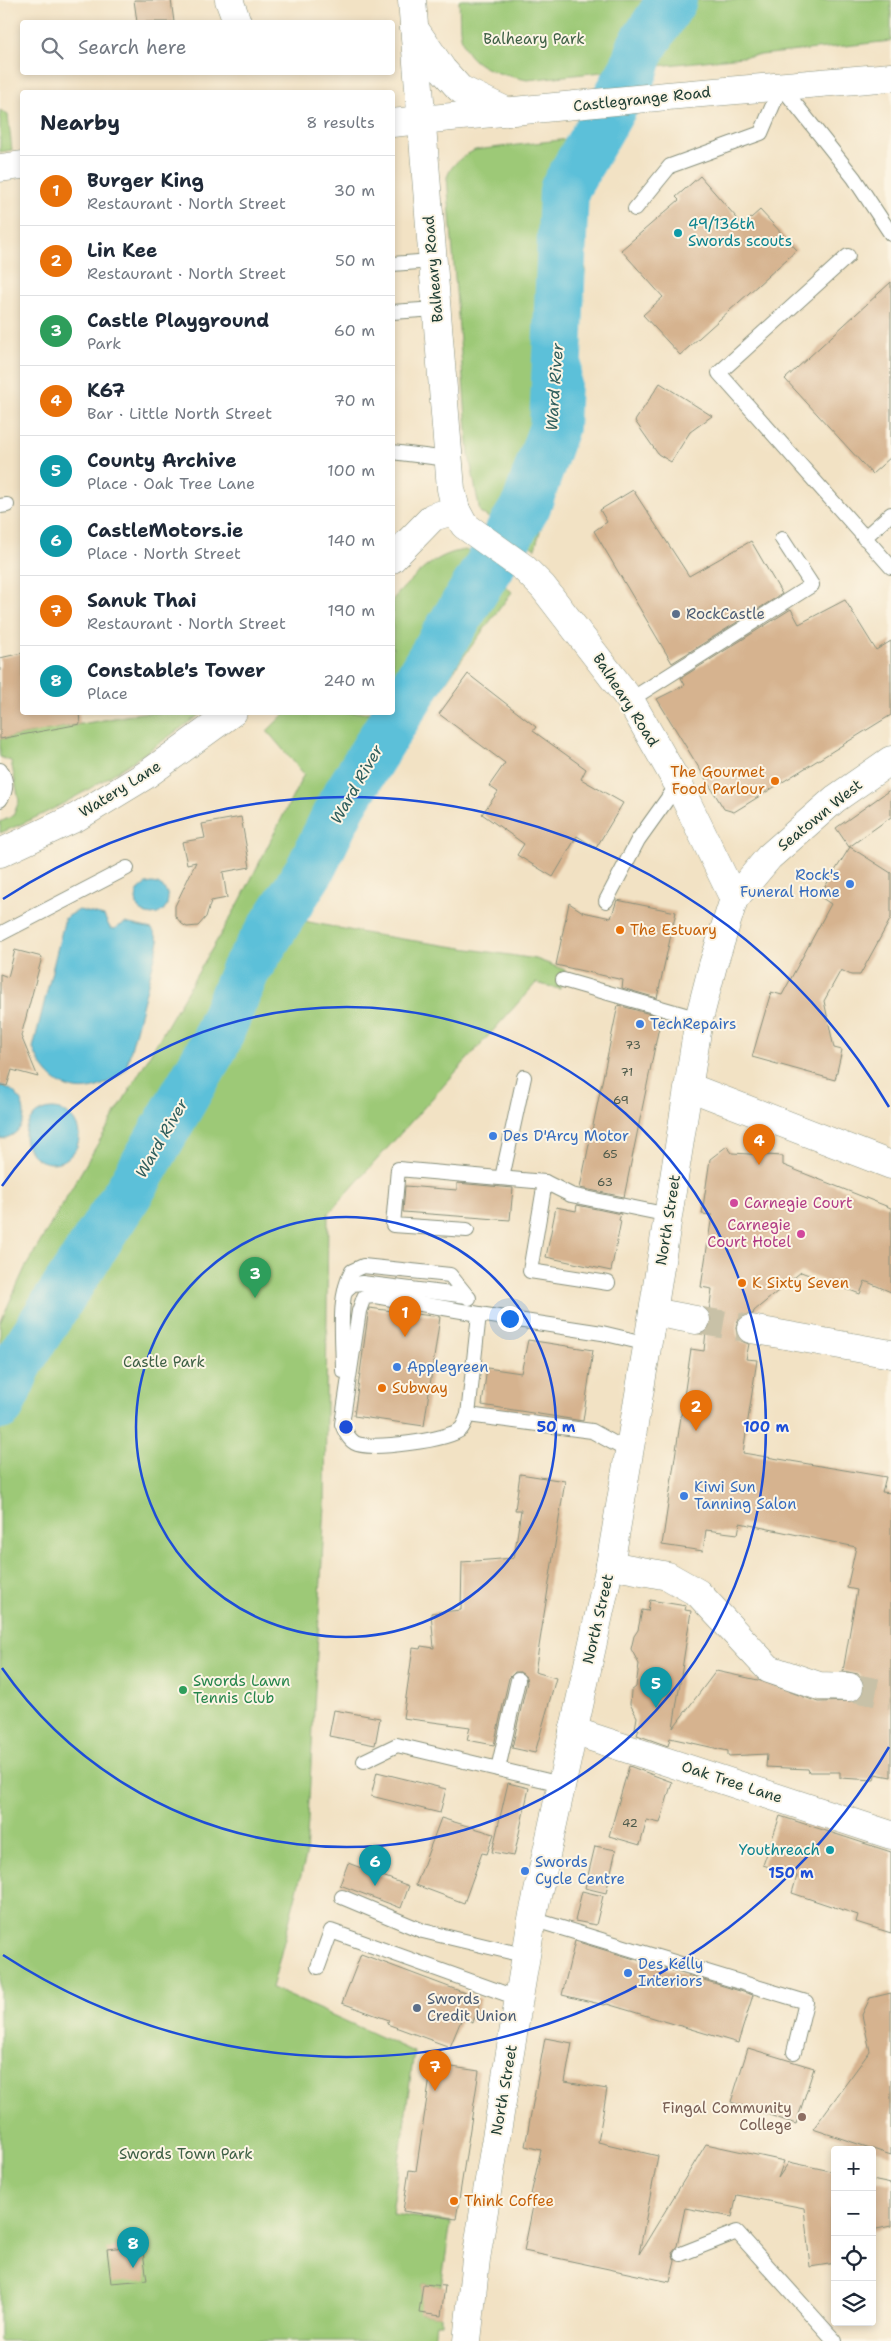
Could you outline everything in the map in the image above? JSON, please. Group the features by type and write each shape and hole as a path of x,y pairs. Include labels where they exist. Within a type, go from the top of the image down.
{"main road":[{"path":"229,0 236,20"},
{"name":"Balheary Road","path":"412,0 451,489 464,521 524,568 543,587 630,700 678,784 734,899"},
{"path":"414,27 442,69 460,89 508,112"},
{"name":"Castlegrange Road","path":"395,123 667,96 891,77"},
{"path":"0,168 20,166"},
{"path":"395,556 433,517 464,521"},
{"name":"Watery Lane","path":"0,853 77,817 146,775 229,715"},
{"name":"Seatown West","path":"734,899 769,856 800,828 835,799 891,760"},
{"name":"North Street","path":"467,2341 476,2259 532,1919 610,1565 648,1344 699,1019 713,965 734,899"},
{"path":"689,1087 891,1165"},
{"path":"653,1312 696,1320"},
{"path":"751,1329 891,1354"},
{"path":"610,1565 668,1576 698,1593 769,1669 819,1686 849,1687"},
{"name":"Oak Tree Lane","path":"573,1731 891,1835"}],"lane":[{"path":"635,209 670,166 761,132 781,86 854,178 891,234"},
{"path":"848,256 719,373 891,568"},
{"path":"395,264 432,261"},
{"path":"395,312 436,309"},
{"path":"395,452 448,459"},
{"path":"864,538 891,514"},
{"path":"630,700 812,585 782,539"},
{"path":"0,770 5,781 5,789 0,800"},
{"path":"606,901 638,840 678,784"},
{"path":"0,934 127,868"},
{"path":"562,980 699,1019"},
{"path":"502,1178 524,1077"},
{"path":"467,1230 393,1225 398,1169 545,1182 571,1195 668,1215"},
{"path":"545,1182 530,1271 608,1283"},
{"path":"363,1266 450,1275 479,1314 468,1415 462,1428 446,1437 381,1446 355,1444 347,1435 342,1424 343,1312 346,1290 352,1271 363,1266"},
{"path":"342,1424 359,1311 364,1297 374,1296 602,1333 648,1344"},
{"path":"468,1415 592,1431 630,1452"},
{"path":"498,1769 518,1680"},
{"path":"364,1761 397,1745 561,1784"},
{"path":"342,1897 423,1931 527,1956"},
{"path":"532,1919 806,2002 794,2052"},
{"path":"318,1967 331,1931 520,1999"},
{"path":"681,2254 737,2232 836,2341"}],"green space":[{"name":"Balheary Park","path":"459,0 891,0 891,41 527,80 491,70 475,61 469,54 464,46 461,35"},
{"path":"0,110 8,115 12,150 0,152"},
{"path":"619,133 575,195 569,252 586,268 571,344 564,448 535,549 480,512 469,455 447,177 458,161 475,150"},
{"name":"Swords Town Park","path":"466,550 512,592 464,656 354,817 299,920 369,934 536,959 565,970 560,989 536,983 328,1214 325,1505 306,1856 272,1988 414,2052 392,2214 451,2222 441,2286 423,2284 420,2313 441,2316 441,2323 436,2323 434,2341 0,2341 0,1323 25,1268 240,901 304,774 267,731 283,715 395,715 395,597 425,567 455,552"},
{"path":"130,715 199,715 129,764 80,794 0,833 0,822 13,816 19,801 11,761 0,757 0,739"}],"water":[{"path":"152,883 164,887 168,899 164,911 152,915 140,911 136,899 140,887"},
{"path":"79,910 104,916 110,928 114,929 125,923 152,929 159,941 126,1069 99,1087 85,1089 72,1088 60,1084 40,1064 33,1048 65,918"},
{"path":"0,1085 10,1089 18,1096 24,1114 23,1122 18,1130 11,1136 0,1139"},
{"path":"47,1109 57,1109 67,1113 75,1121 79,1136 75,1151 67,1159 57,1163 47,1163 37,1159 29,1151 25,1141 25,1131 29,1121 37,1113"}],"building":[{"path":"134,0 171,0 174,20 137,20"},
{"path":"700,176 743,225 760,210 797,250 680,355 643,315 663,297 621,250 679,200 676,197"},
{"path":"891,282 891,457 872,474 785,379"},
{"path":"660,383 712,416 690,432 671,462 658,454 635,421"},
{"path":"633,490 689,576 751,541 782,594 672,663 594,531 607,522 600,510"},
{"path":"845,600 876,650 891,641 891,715 734,812 724,809 657,699 685,685 681,678 791,609 799,624"},
{"path":"20,653 20,715 79,715 80,724 0,739 0,658"},
{"path":"468,674 536,727 533,731 586,769 581,779 623,803 596,848 577,836 553,877 517,855 524,844 482,814 498,792 489,786 505,763 439,714"},
{"path":"891,789 891,817 849,847 836,828"},
{"path":"241,817 250,867 223,872 227,898 211,901 206,917 198,926 187,927 175,916 175,906 196,862 187,864 182,842 205,838 202,824"},
{"path":"850,847 891,873 891,918 860,975 851,975 841,970 824,1001 834,1048 842,1050 835,1080 752,1057 771,992 782,995 831,904 819,896"},
{"name":"The Estuary","path":"617,900 676,912 657,998 622,988 623,980 556,965 569,903 583,912 611,918"},
{"path":"15,950 42,957 21,1036 38,1077 12,1070 7,1086 0,1085 0,974 8,977"},
{"path":"618,1005 661,1017 624,1197 580,1188"},
{"path":"727,1146 732,1153 783,1156 783,1165 891,1208 891,1292 865,1281 860,1294 801,1272 754,1311 753,1314 745,1315 739,1319 736,1327 737,1335 741,1341 749,1344 746,1359 757,1360 743,1453 886,1477 882,1492 891,1493 891,1777 875,1774 874,1780 840,1778 840,1772 809,1772 808,1769 766,1767 767,1754 728,1756 728,1751 670,1738 668,1746 637,1735 639,1729 635,1729 637,1717 630,1704 631,1691 636,1687 639,1664 631,1649 634,1636 638,1630 642,1610 648,1611 650,1600 686,1606 685,1610 691,1611 673,1728 716,1671 758,1680 818,1702 856,1701 862,1696 865,1688 863,1680 858,1674 843,1671 857,1590 847,1588 856,1547 740,1523 738,1534 706,1530 703,1551 662,1545 691,1349 704,1351 706,1331 711,1322 709,1312 712,1289 701,1287 712,1215 702,1214 710,1159"},
{"path":"457,1183 513,1188 510,1220 403,1212 405,1186 457,1190"},
{"path":"577,1205 621,1214 611,1271 546,1257 556,1207 576,1211"},
{"name":"Applegreen","path":"369,1308 440,1317 424,1426 354,1416"},
{"path":"528,1340 593,1350 583,1421 482,1405 487,1368 521,1373"},
{"path":"520,1474 565,1481 535,1672 556,1678 535,1753 512,1748 527,1682 526,1677 520,1672 515,1672 509,1678 494,1745 467,1740 470,1727 403,1718 413,1648 420,1649 421,1646 434,1648 431,1613 461,1610 462,1562 514,1558 521,1510 515,1510"},
{"path":"334,1710 380,1718 375,1745 329,1736"},
{"path":"629,1766 672,1782 660,1823 647,1820 640,1845 609,1836"},
{"path":"377,1772 446,1789 440,1813 371,1796"},
{"path":"508,1783 529,1788 514,1856 492,1852"},
{"path":"780,1816 891,1852 891,1933 856,1922 858,1915 792,1893 797,1876 763,1865"},
{"path":"441,1818 494,1834 487,1854 482,1853 464,1903 416,1885"},
{"path":"595,1846 616,1850 606,1893 585,1888"},
{"path":"348,1863 409,1886 401,1908 340,1885"},
{"path":"582,1891 603,1896 596,1925 575,1921"},
{"name":"Des Kelly Interiors","path":"575,1941 753,1995 738,2043 607,2004 604,2005 562,1995"},
{"name":"Swords Credit Union","path":"361,1954 481,1999 473,2022 462,2018 450,2047 387,2024 389,2020 342,2003"},
{"path":"891,1993 891,2155 876,2150 876,2146 864,2146 813,2129 870,2051 862,2015 870,1998"},
{"path":"545,2038 572,2043 565,2082 607,2089 598,2142 658,2156 639,2254 706,2144 784,2161 778,2178 789,2162 831,2171 831,2264 810,2267 804,2208 737,2195 732,2217 685,2208 677,2246 672,2252 675,2261 670,2282 524,2251 534,2201 530,2199 541,2150 525,2146"},
{"path":"748,2048 814,2068 796,2124 731,2102"},
{"path":"432,2064 479,2071 456,2219 403,2211 409,2170 416,2171"},
{"path":"876,2181 891,2184 891,2226 876,2229"},
{"path":"142,2245 147,2280 111,2283 107,2249"},
{"path":"423,2284 445,2286 441,2316 419,2313"}],"waterway":[{"name":"Ward River","path":"0,1405 20,1359 132,1187 214,1045 245,971 311,868 342,804 526,506 554,427 564,190 634,69 641,48 672,0"}],"tunnel":[{"path":"696,1320 751,1329"},
{"path":"849,1687 891,1695"}],"place":[{"name":"49/136th Swords scouts","path":"678,233"},
{"name":"RockCastle","path":"676,614"},
{"name":"The Gourmet Food Parlour","path":"775,781"},
{"name":"Rock's Funeral Home","path":"850,884"},
{"name":"The Estuary","path":"620,930"},
{"name":"TechRepairs","path":"640,1024"},
{"name":"Des D'Arcy Motor","path":"493,1136"},
{"name":"K67","path":"759,1165"},
{"name":"Carnegie Court","path":"734,1203"},
{"name":"Carnegie Court Hotel","path":"801,1234"},
{"name":"K Sixty Seven","path":"742,1283"},
{"name":"Castle Playground","path":"255,1298"},
{"name":"Burger King","path":"405,1337"},
{"name":"Applegreen","path":"397,1367"},
{"name":"Subway","path":"382,1388"},
{"name":"Lin Kee","path":"696,1431"},
{"name":"Kiwi Sun Tanning Salon","path":"684,1496"},
{"name":"Swords Lawn Tennis Club","path":"183,1690"},
{"name":"County Archive","path":"656,1708"},
{"name":"Youthreach","path":"830,1850"},
{"name":"Swords Cycle Centre","path":"525,1871"},
{"name":"CastleMotors.ie","path":"375,1886"},
{"name":"Des Kelly Interiors","path":"628,1973"},
{"name":"Swords Credit Union","path":"417,2008"},
{"name":"Sanuk Thai","path":"435,2091"},
{"name":"Fingal Community College","path":"802,2117"},
{"name":"Think Coffee","path":"454,2201"},
{"name":"Constable's Tower","path":"133,2268"}],"park label":[{"name":"Castle Park","path":"164,1362"}]}
